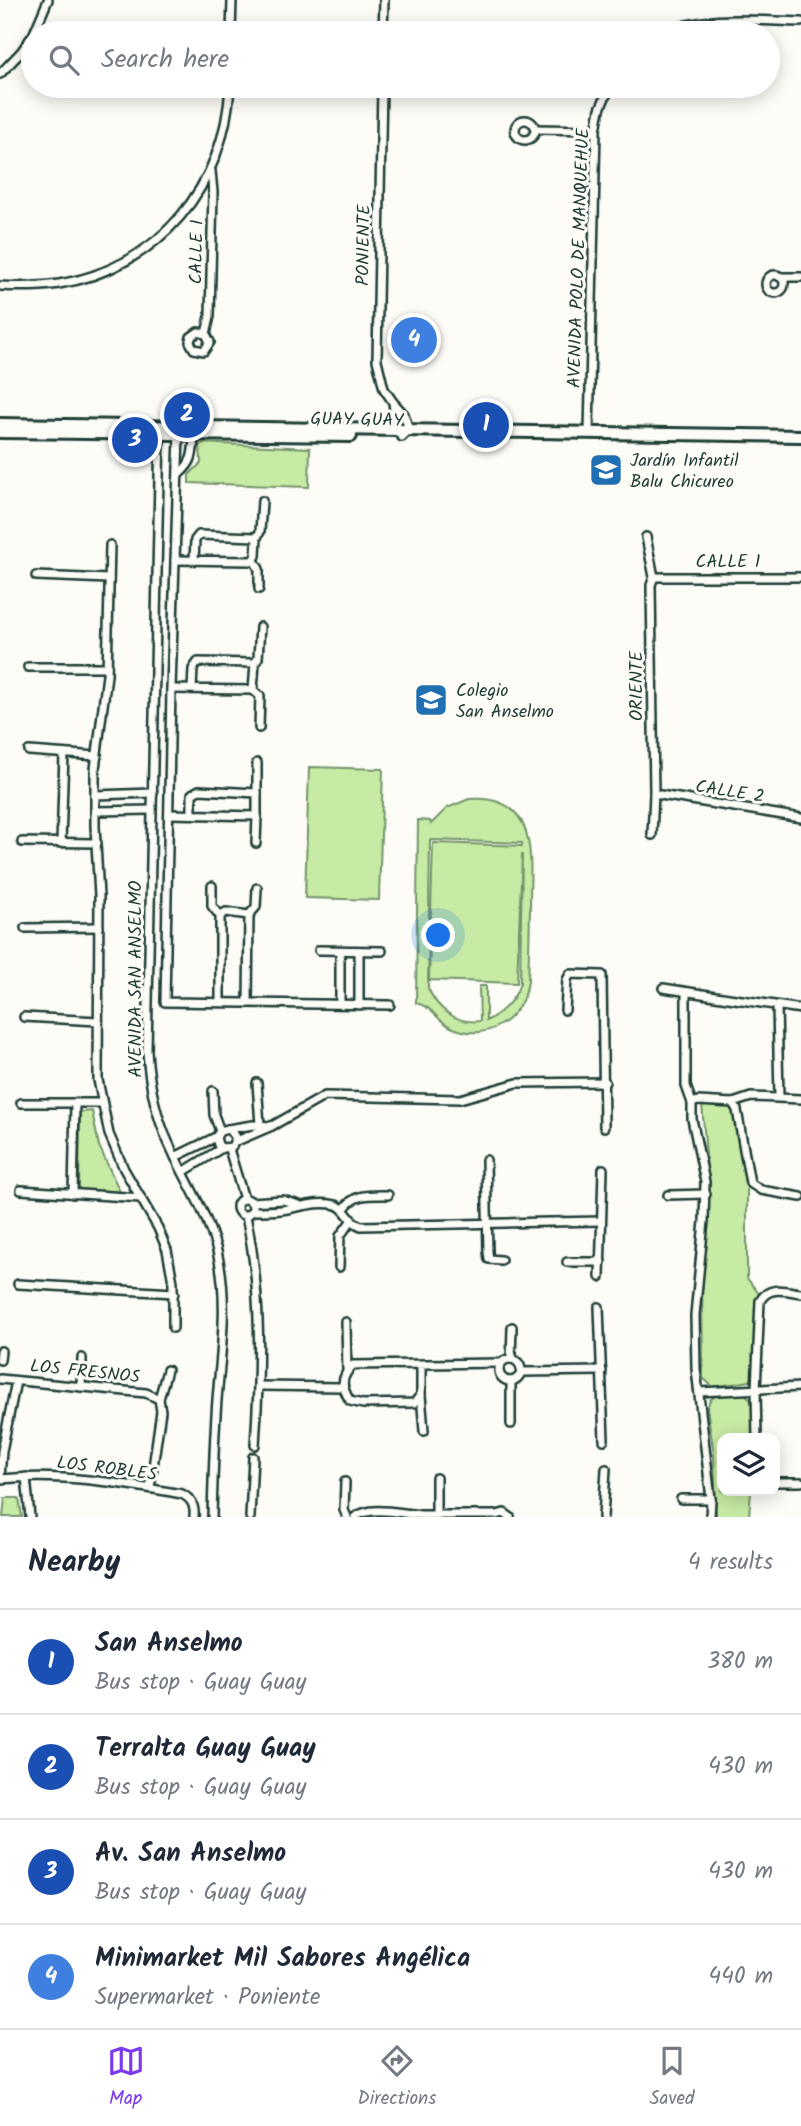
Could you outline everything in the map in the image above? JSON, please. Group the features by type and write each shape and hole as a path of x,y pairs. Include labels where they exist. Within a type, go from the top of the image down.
{"street":[{"path":"39,21 48,0"},
{"path":"231,21 232,0"},
{"path":"383,21 384,0"},
{"path":"780,22 801,22"},
{"path":"0,74 21,52"},
{"name":"CALLE 1","path":"0,286 58,284 101,273 126,261 149,245 179,219 211,170 223,134 228,98"},
{"name":"PONIENTE","path":"382,98 377,360 382,382 393,402 402,432"},
{"name":"AVENIDA POLO DE MANQUEHUE","path":"589,433 596,130 605,98"},
{"path":"535,129 596,130"},
{"name":"CALLE 1","path":"206,334 210,316 213,192 211,170"},
{"path":"780,277 801,277"},
{"name":"PONIENTE","path":"393,402 407,417 402,432"},
{"name":"GUAY GUAY","path":"0,424 94,425 110,429"},
{"name":"GUAY GUAY","path":"0,432 110,429 402,432 666,440 714,435"},
{"name":"GUAY GUAY","path":"160,430 179,434 329,432"},
{"name":"AVENIDA SAN ANSELMO","path":"160,430 148,1064 155,1105 175,1157 209,1225 223,1282 224,1317 212,1517"},
{"name":"GUAY GUAY","path":"529,435 589,433 801,436"},
{"path":"179,434 180,474 174,560 171,689 166,1002 390,1005"},
{"path":"180,474 193,459 194,434"},
{"path":"259,589 259,569 254,560 260,532 262,501"},
{"path":"194,560 195,540 199,535 257,537"},
{"name":"ORIENTE","path":"646,537 654,577 651,585 652,835"},
{"path":"110,545 107,667 95,795 99,927 98,1070 108,1135 167,1250 174,1293 173,1328"},
{"path":"174,560 254,560"},
{"path":"36,576 109,579"},
{"name":"CALLE 1","path":"654,577 801,577"},
{"path":"253,690 260,627"},
{"path":"192,689 193,668 198,662 255,663"},
{"path":"28,667 107,667"},
{"path":"171,689 253,690 260,696 259,728"},
{"path":"29,751 97,756"},
{"path":"61,843 64,754"},
{"path":"256,843 257,763"},
{"path":"192,814 192,794 199,790 257,793"},
{"path":"95,795 153,793"},
{"name":"CALLE 2","path":"653,794 801,818"},
{"path":"95,811 152,810"},
{"path":"170,814 257,816"},
{"path":"22,842 97,843"},
{"path":"212,886 212,906 220,916 220,1002"},
{"path":"248,1003 250,915 256,907 257,888"},
{"path":"220,916 226,912 250,915"},
{"path":"25,928 99,927"},
{"path":"319,950 382,951"},
{"path":"340,951 340,1004"},
{"path":"359,951 359,1005"},
{"path":"565,1010 570,974 602,975 604,1127"},
{"path":"663,988 801,1009"},
{"path":"686,992 685,1083 692,1103 692,1119 706,1194 695,1315 699,1392 711,1499 710,1517"},
{"path":"777,1006 779,1097"},
{"path":"23,1017 98,1021"},
{"path":"183,1171 325,1096 460,1099 517,1083 605,1082"},
{"path":"257,1083 260,1125"},
{"path":"213,1091 214,1115 221,1132 218,1145 225,1149 248,1207 257,1289 259,1386 255,1445"},
{"path":"692,1103 733,1102 751,1097 801,1099"},
{"path":"733,1102 737,1110 750,1183 761,1190 801,1197"},
{"path":"21,1103 101,1103"},
{"path":"73,1194 75,1103"},
{"path":"175,1157 221,1132 260,1125 272,1126"},
{"path":"221,1132 235,1133 236,1141"},
{"path":"486,1160 489,1259 501,1260"},
{"path":"600,1277 603,1169"},
{"path":"21,1190 141,1198"},
{"path":"668,1195 706,1194"},
{"path":"344,1209 359,1196 388,1195"},
{"path":"248,1207 283,1210 299,1205 332,1204 344,1209 351,1221 361,1226 601,1221"},
{"path":"339,1266 340,1236 351,1221"},
{"path":"566,1262 601,1262"},
{"path":"18,1284 174,1293"},
{"path":"757,1433 758,1317 761,1298 774,1290 801,1293"},
{"path":"598,1307 604,1440"},
{"path":"346,1322 347,1371 342,1387 350,1401 363,1404 414,1403 421,1395"},
{"path":"511,1359 512,1327"},
{"path":"0,1360 1,1351"},
{"path":"80,1387 82,1358"},
{"path":"347,1371 353,1365 501,1363 511,1359 518,1361 522,1372"},
{"path":"501,1363 501,1377 511,1381 518,1378 522,1372"},
{"path":"421,1365 424,1431"},
{"path":"159,1399 166,1370"},
{"path":"522,1372 601,1371"},
{"name":"LOS FRESNOS","path":"0,1379 146,1393 159,1399 161,1411 150,1488"},
{"path":"0,1479 2,1451 16,1381"},
{"path":"511,1381 511,1423"},
{"path":"259,1386 342,1387"},
{"path":"699,1392 801,1387"},
{"path":"250,1517 253,1457"},
{"path":"603,1517 606,1469"},
{"path":"26,1477 30,1517"},
{"path":"436,1478 436,1515"},
{"name":"LOS ROBLES","path":"0,1479 101,1479 150,1488 188,1497 195,1510 194,1517"},
{"path":"345,1482 344,1510 347,1517"},
{"path":"780,1482 801,1482"},
{"path":"681,1499 711,1499"},
{"path":"355,1517 366,1512 377,1512 412,1513 421,1516 496,1516 504,1513 510,1517"}],"green space":[{"path":"200,443 310,448 309,487 189,483 189,475 201,463"},
{"path":"309,767 383,769 379,900 305,898"},
{"path":"469,799 491,800 507,806 518,816 529,846 528,981 525,994 511,1016 490,1030 478,1032 451,1027 427,1007 416,1003 418,820 430,821 431,824 447,808","holes":["430,840 522,843 522,846 433,843 429,980 517,983 522,854 518,989 508,1005 486,1021 486,986 479,986 480,1021 463,1020 448,1014 428,988"]},
{"path":"702,1104 734,1106 747,1190 747,1278 759,1294 756,1302 754,1375 750,1381 713,1387 703,1378 702,1280 709,1194"},
{"path":"92,1111 99,1146 121,1194 79,1190 80,1112"},
{"path":"745,1394 754,1403 754,1433 717,1433 717,1496 751,1496 749,1517 716,1517 714,1454 707,1408 710,1400 717,1395"},
{"path":"5,1498 19,1498 22,1517 3,1517"}],"place":[{"name":"Minimarket Mil Sabores Angélica","path":"414,340"},
{"name":"Terralta Guay Guay","path":"187,415"},
{"name":"San Anselmo","path":"486,425"},
{"name":"Av. San Anselmo","path":"135,440"},
{"name":"Jardín Infantil Balu Chicureo","path":"606,470"},
{"name":"Colegio San Anselmo","path":"431,700"}]}
